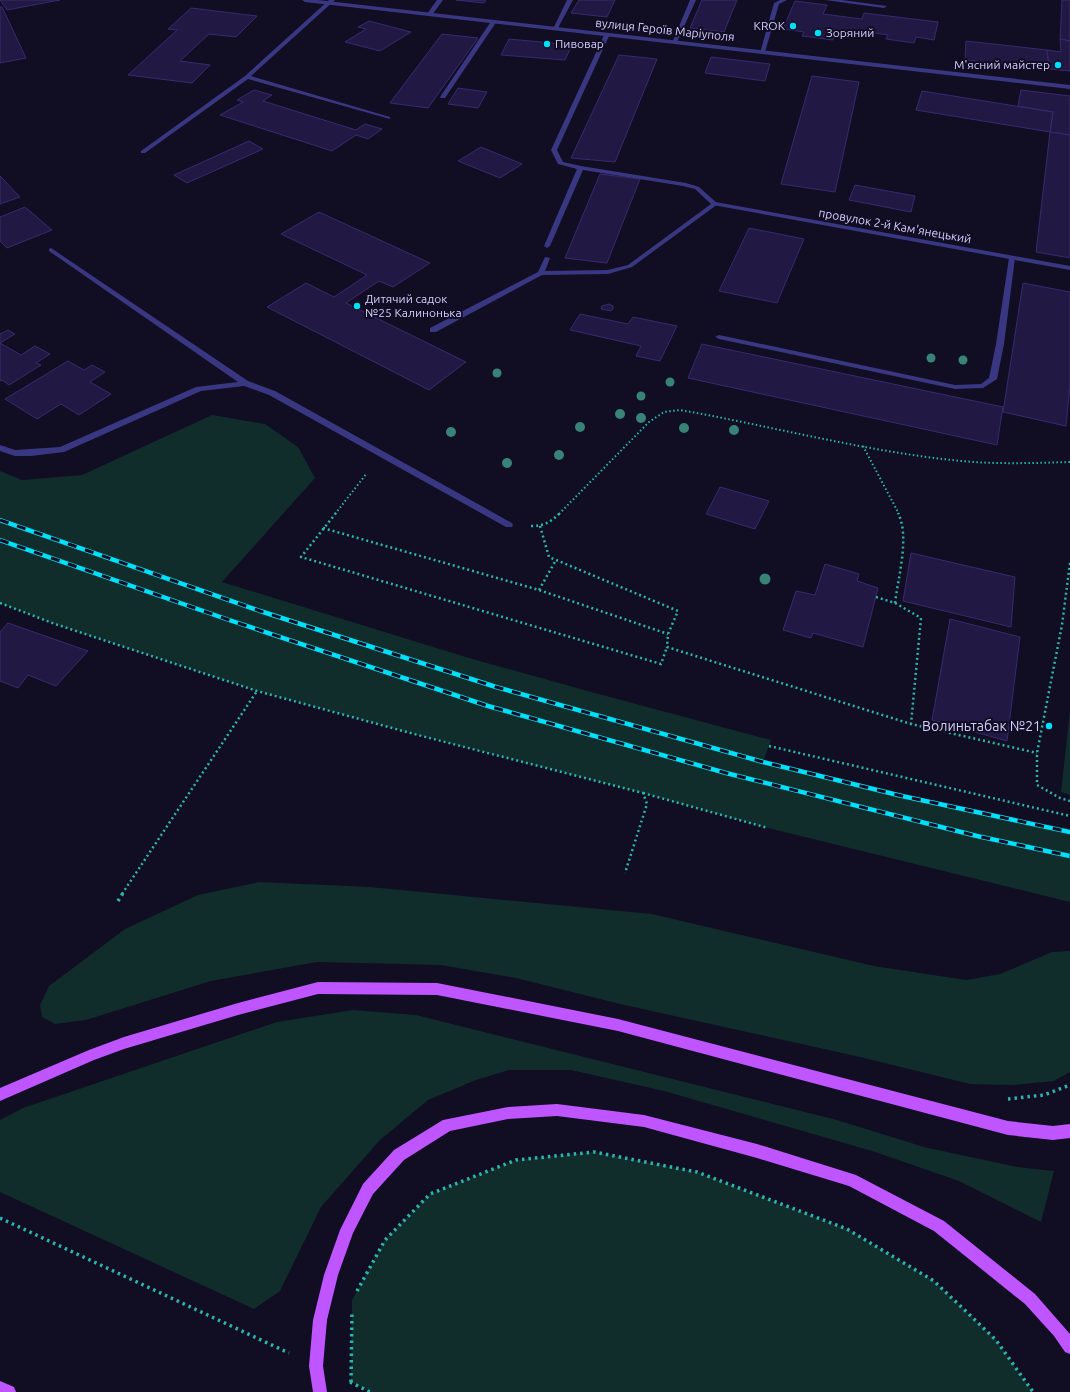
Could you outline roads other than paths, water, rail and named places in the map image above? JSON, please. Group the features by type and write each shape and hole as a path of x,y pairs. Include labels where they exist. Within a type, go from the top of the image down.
{"main road":[{"path":"0,1095 93,1054 124,1043 238,1009 318,988 437,989 618,1025 1008,1128 1053,1133 1070,1131"},
{"path":"320,1392 316,1366 320,1320 331,1275 347,1230 368,1189 399,1155 448,1125 508,1114 557,1110 644,1121 757,1151 851,1180 939,1226 1030,1299 1060,1331 1070,1347"},
{"path":"0,1388 9,1392"}],"street":[{"name":"вулиця Героїв Маріуполя","path":"305,0 330,1 430,14 1070,87"},
{"path":"430,14 440,0"},
{"path":"555,28 570,0"},
{"path":"674,42 693,0"},
{"path":"762,52 777,3 784,0"},
{"path":"828,0 884,6"},
{"path":"143,152 247,77 330,1"},
{"path":"443,97 494,21"},
{"path":"433,330 541,273 608,272 630,266 715,204 697,188 684,184 581,168 560,163 554,150 607,34"},
{"path":"247,77 388,118"},
{"path":"547,246 581,168"},
{"name":"провулок 2-й Кам'янецький","path":"715,204 1070,268"},
{"path":"51,250 245,383 272,393 509,526"},
{"path":"541,273 547,258"},
{"path":"719,337 955,387 983,386 993,379 1000,344 1012,258"},
{"path":"1,448 15,453 61,450 199,389 245,383"}],"railway":[{"path":"0,520 260,611 496,687 763,762 902,796 1070,832"},
{"path":"0,540 229,620 488,706 726,773 977,836 1070,856"}],"place":[{"name":"KROK","path":"793,26"},
{"name":"Зоряний","path":"818,33"},
{"name":"Пивовар","path":"547,44"},
{"name":"М'ясний майстер","path":"1058,65"},
{"name":"Дитячий садок №25 Калинонька","path":"357,306"},
{"name":"Волиньтабак №21","path":"1049,726"}]}
